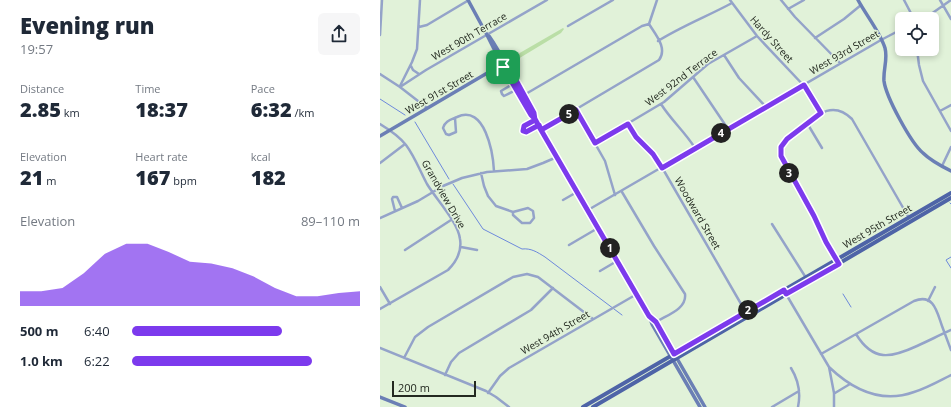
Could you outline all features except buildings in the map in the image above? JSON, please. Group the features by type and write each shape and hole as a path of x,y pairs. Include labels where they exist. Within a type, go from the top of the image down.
{"main road":[{"path":"469,0 487,35 525,95 534,113 535,119"},
{"path":"858,0 881,40 886,54 884,81 891,103 918,149 928,158 951,171"},
{"path":"504,63 516,90 539,125 637,294 652,324 705,407"},
{"name":"West 91st Street","path":"380,136 504,63"},
{"name":"West 95th Street","path":"837,261 913,220 951,193"},
{"name":"West 95th Street","path":"593,407 674,357 806,280 908,217 951,198"},
{"path":"649,316 656,322 700,407"},
{"name":"West 95th Street","path":"583,407 674,357"},
{"path":"380,397 399,406 405,407"}],"street":[{"path":"380,35 382,0"},
{"path":"400,87 411,66 417,49 420,0"},
{"path":"419,27 427,25 469,0"},
{"name":"West 90th Terrace","path":"400,87 419,74 547,0"},
{"path":"568,26 613,0"},
{"path":"541,130 657,62 662,57 662,46 649,24 657,0"},
{"path":"781,0 840,63"},
{"path":"788,9 804,0"},
{"path":"904,0 910,12"},
{"path":"940,0 951,19"},
{"path":"934,12 951,0"},
{"path":"658,41 682,27 714,13 731,2"},
{"name":"Hardy Street","path":"731,2 757,36 804,85 821,113"},
{"path":"815,38 844,19 861,5"},
{"path":"521,97 642,26 649,24"},
{"name":"West 93rd Street","path":"588,210 622,192 840,63 895,33"},
{"name":"West 92nd Terrace","path":"595,143 661,104 708,64 757,36"},
{"path":"724,55 739,78 766,107"},
{"path":"917,56 918,65 922,77 951,131"},
{"path":"411,66 413,70 419,74"},
{"path":"380,74 427,108"},
{"path":"693,77 728,129"},
{"path":"513,84 501,92 504,96 516,90"},
{"path":"661,104 669,117 684,132 695,148"},
{"path":"940,111 951,105"},
{"path":"576,110 595,143 607,168 615,195"},
{"path":"837,261 781,156 781,147 784,142 825,110 837,110 846,114 852,119 908,217 913,220"},
{"path":"455,118 456,132 453,134 446,134 443,128 446,122 455,118 462,115 475,118 481,124 490,142 494,171"},
{"path":"535,119 524,126 523,131 526,132 539,125"},
{"path":"807,123 822,148"},
{"name":"Grandview Drive","path":"380,124 400,138 413,156 432,192 451,220 459,235 461,247"},
{"name":"Woodward Street","path":"628,124 636,137 653,154 662,168 747,314"},
{"path":"380,163 405,144"},
{"path":"942,166 951,147"},
{"path":"380,218 452,182 481,173 527,168 543,163 557,156"},
{"path":"481,173 489,199 496,206 513,212 528,208 533,211 534,218 530,223 522,223 513,215 513,212"},
{"path":"563,200 577,192"},
{"path":"622,192 685,294 686,298 682,306 656,322"},
{"path":"396,211 392,199 393,197 397,197 402,208"},
{"path":"405,250 451,220"},
{"path":"772,224 806,280"},
{"path":"568,245 598,228"},
{"path":"380,309 448,270 456,261 461,247 477,250"},
{"path":"600,271 617,261"},
{"path":"404,358 416,337 428,327 513,277 520,275 530,275 541,279 593,319"},
{"path":"380,287 390,304"},
{"path":"928,300 935,287"},
{"path":"445,374 451,362 459,353 531,310 553,288"},
{"path":"785,292 829,367 834,393 834,407"},
{"name":"West 94th Street","path":"488,393 495,381 504,371 637,294"},
{"path":"822,354 914,301 922,299 928,300 935,307 951,350"},
{"path":"856,334 870,350 888,356 902,353 951,330"},
{"path":"380,348 488,393 509,407"},
{"path":"829,367 850,384 862,391 876,395 900,395 917,391 951,375"},
{"path":"791,368 798,383 800,399 798,407"},
{"path":"834,393 850,384"},
{"path":"772,407 799,391"}],"green space":[{"path":"563,28 564,29 561,33 508,65 506,61"}],"waterway":[{"path":"380,99 405,115"},
{"path":"415,122 449,179"},
{"path":"453,184 483,229 522,249 531,250 542,255 622,315"},
{"path":"951,257 946,260 951,268"},
{"path":"843,294 851,307"}],"route":[{"path":"503,67 502,64 506,62 534,113 535,119 535,120 524,126 522,129 523,131 526,132 530,130 539,125 541,130 576,110 595,143 628,124 636,137 650,150 662,168 804,85 821,113 787,139 780,151 786,168 814,216 823,237 839,264 786,294 784,290 674,354 656,322 649,316 541,130 535,119 531,115 503,67"}]}
